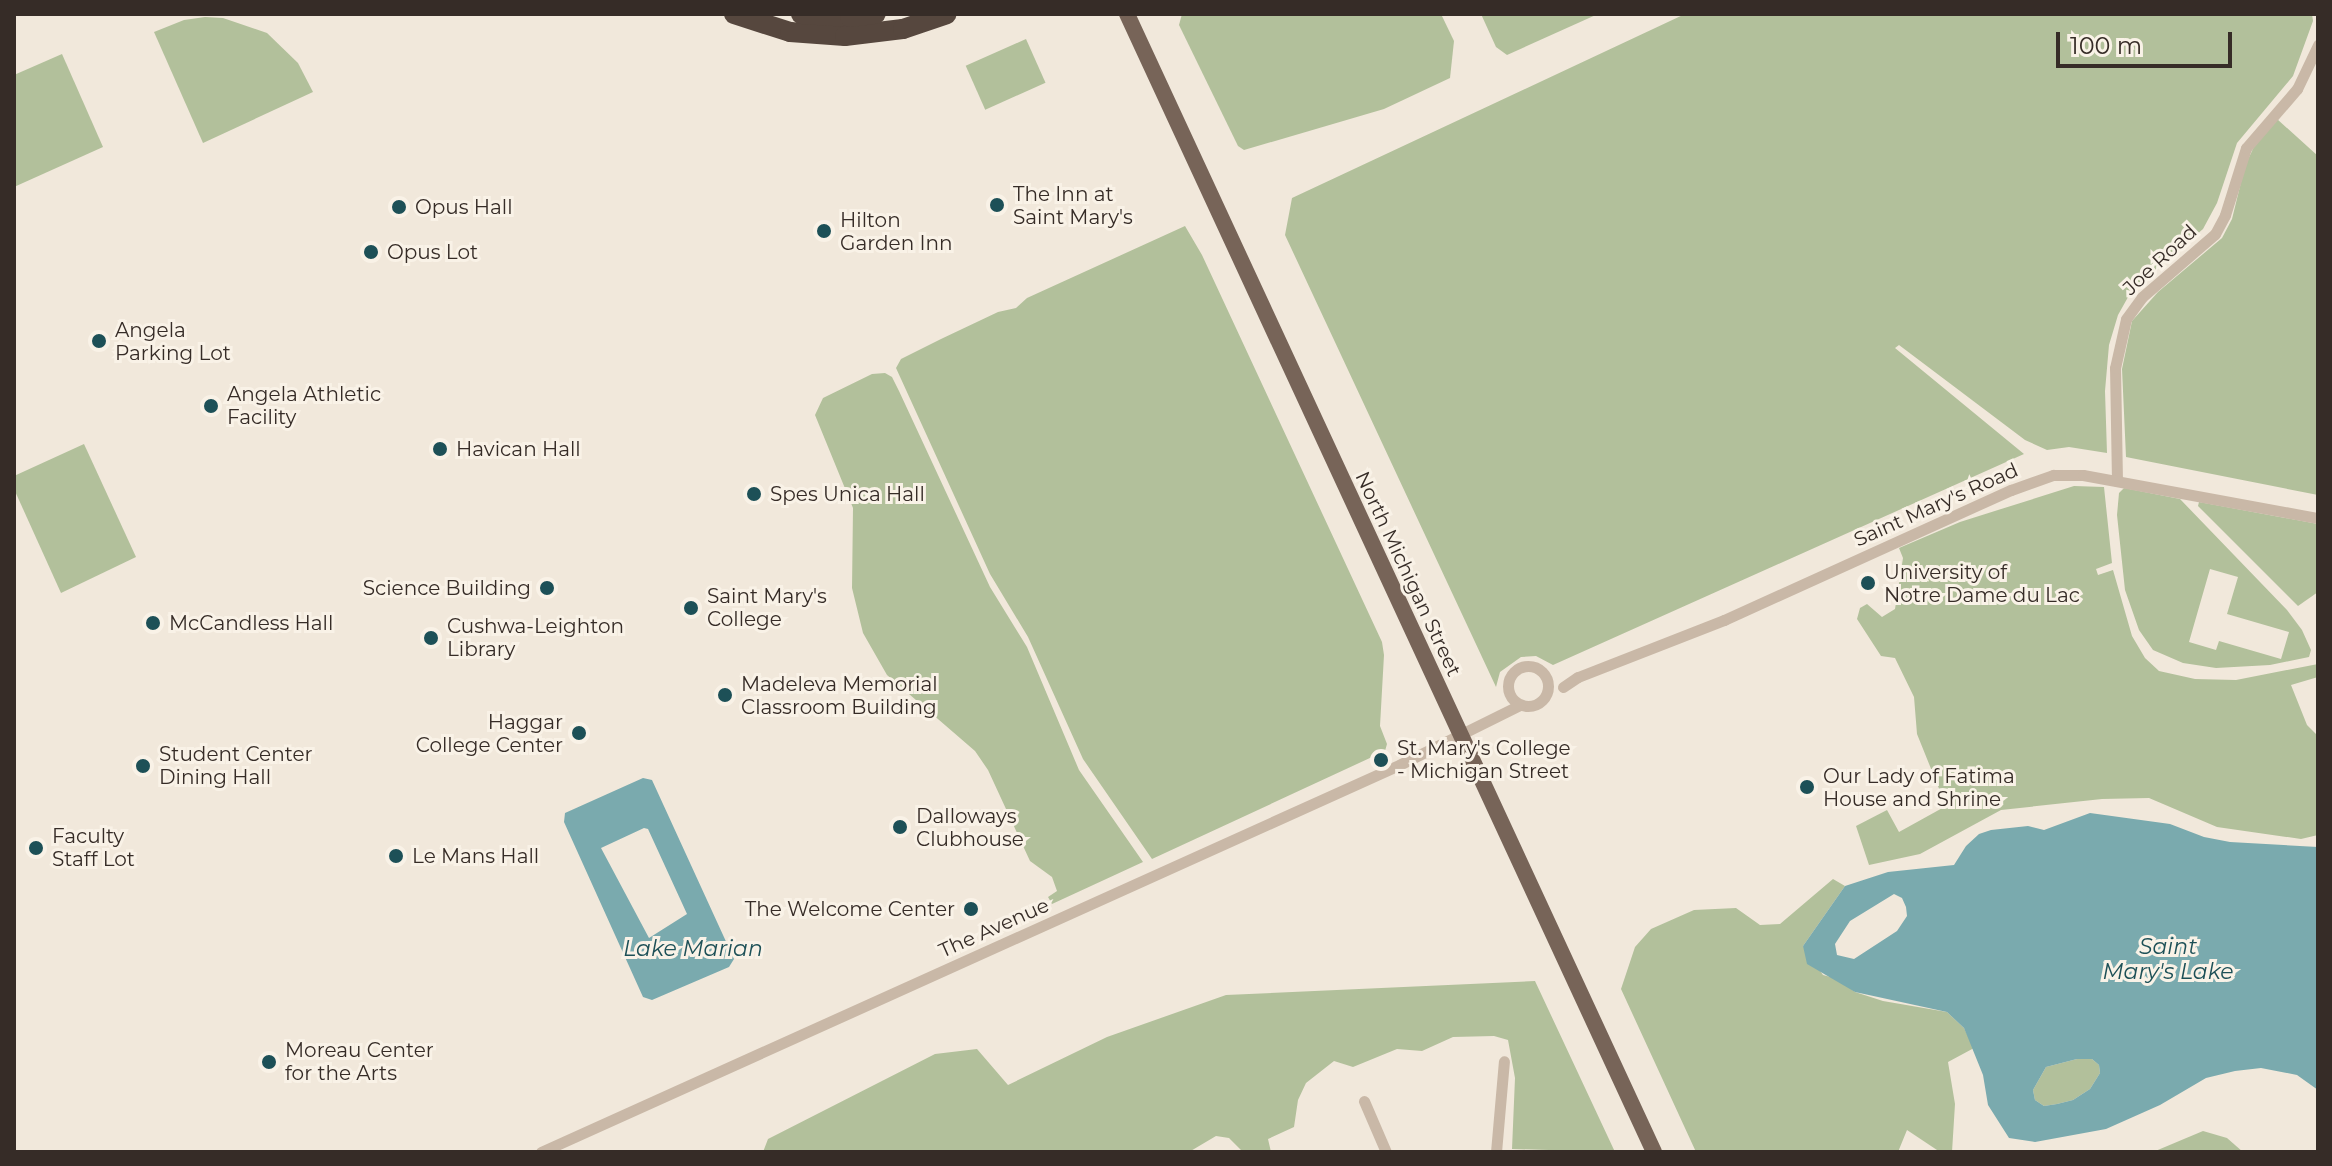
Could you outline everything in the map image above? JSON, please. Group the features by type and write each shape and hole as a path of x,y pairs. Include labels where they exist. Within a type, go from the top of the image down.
{"highway":[{"path":"734,14 790,32 845,36 903,29 947,14"},
{"path":"801,14 850,17 876,14"}],"main road":[{"name":"North Michigan Street","path":"1127,14 1654,1152"}],"street":[{"name":"Joe Road","path":"2117,481 2113,396 2115,368 2126,319 2142,297 2215,234 2225,215 2246,148 2297,89 2318,45"},
{"name":"Saint Mary's Road","path":"1460,735 1520,705 1533,706 1547,693 1581,683 1587,676 1724,620 2011,490 2066,473 2318,518"},
{"path":"1520,705 1510,696 1508,683 1519,668 1532,667 1543,674 1547,693"},
{"name":"The Avenue","path":"541,1152 1460,735"},
{"path":"1496,1152 1504,1061"},
{"path":"1364,1101 1386,1152"}],"green space":[{"path":"1182,14 1441,14 1454,41 1450,78 1384,109 1244,150 1238,146 1179,25"},
{"path":"1481,14 1598,14 1507,55 1496,47"},
{"path":"1685,14 2312,14 2313,21 2293,76 2237,143 2217,203 2203,229 2132,290 2118,315 2109,345 2105,391 2107,453 2069,447 2047,450 2025,440 1899,345 1895,348 2024,454 1553,665 1536,656 1521,657 1500,672 1496,687 1285,235 1292,198"},
{"path":"223,18 267,33 298,63 313,92 203,143 154,32 184,20"},
{"path":"1026,39 1046,83 985,110 966,66"},
{"path":"62,54 103,147 14,187 14,75"},
{"path":"2277,119 2318,156 2318,495 2126,457 2122,369 2132,321 2158,292 2222,238 2232,219 2245,166 2258,138"},
{"path":"1185,226 1202,255 1382,642 1380,726 1387,744 1385,751 1152,859 1083,759 1028,637 990,574 896,368 901,359 941,339 998,312 1016,308 1027,298"},
{"path":"885,373 892,377 899,391 990,587 1027,647 1079,770 1143,862 1052,904 1048,897 1057,891 1052,877 1030,861 988,770 975,751 887,675 863,633 852,588 853,508 815,415 823,398 872,374"},
{"path":"84,444 136,557 61,593 14,489 14,476"},
{"path":"2074,486 2104,487 2112,563 2096,569 2098,575 2113,570 2132,636 2145,658 2159,671 2195,679 2236,680 2318,664 2318,677 2291,685 2307,725 2318,736 2318,835 2301,839 2217,827 2149,798 2102,799 2001,810 1920,854 1869,865 1856,826 1887,810 1899,832 1946,806 1917,734 1914,697 1895,658 1881,656 1857,619 1860,608 1867,604 1882,617 1895,609 1903,558 1899,548 1960,522"},
{"path":"2124,488 2180,499 2287,610 2302,630 2311,650 2309,657 2270,665 2216,668 2183,663 2153,650 2139,630 2125,590 2117,515 2119,493","holes":["2210,569 2238,577 2227,614 2289,632 2281,659 2219,641 2216,650 2189,642"]},
{"path":"2199,502 2318,524 2318,592 2298,606 2198,506"},
{"path":"1833,879 1845,886 1803,946 1823,975 1838,979 1855,992 1883,1001 1947,1012 1964,1028 1974,1048 1948,1062 1955,1104 1952,1152 1940,1152 1907,1130 1898,1152 1696,1152 1621,989 1635,947 1651,929 1694,910 1736,908 1760,925 1780,924"},
{"path":"1535,981 1615,1152 1512,1149 1515,1078 1508,1040 1494,1036 1453,1037 1422,1051 1397,1049 1353,1067 1334,1061 1306,1083 1298,1100 1294,1127 1268,1139 1271,1152 1243,1152 1229,1138 1216,1136 1189,1152 763,1152 768,1139 935,1054 977,1049 1008,1085 1107,1037 1226,995"},
{"path":"2077,1059 2092,1059 2099,1065 2100,1073 2090,1089 2073,1100 2057,1104 2044,1106 2035,1100 2033,1090 2046,1067"},
{"path":"2203,1131 2227,1138 2243,1152 2153,1152"}],"water":[{"name":"Lake Marian","path":"643,778 652,780 734,959 729,967 652,1000 643,997 564,822 565,813","holes":["644,828 648,829 687,914 649,938 601,848"]},
{"name":"Saint Mary's Lake","path":"2090,813 2170,824 2204,837 2230,842 2318,847 2318,1090 2297,1075 2261,1068 2235,1071 2206,1078 2160,1105 2106,1129 2035,1142 2009,1138 1988,1105 1983,1075 1964,1028 1947,1012 1855,992 1807,964 1803,946 1845,886 1888,872 1954,865 1966,846 1979,834 1991,830 2028,826 2044,830","holes":["1894,894 1902,898 1907,916 1897,931 1854,959 1837,955 1835,944 1850,921","2077,1059 2092,1059 2099,1065 2100,1073 2090,1089 2073,1100 2057,1104 2044,1106 2035,1100 2033,1090 2046,1067"]}],"place":[{"name":"The Inn at Saint Mary's","path":"997,205"},
{"name":"Opus Hall","path":"399,207"},
{"name":"Hilton Garden Inn","path":"824,231"},
{"name":"Opus Lot","path":"371,252"},
{"name":"Angela Parking Lot","path":"99,341"},
{"name":"Angela Athletic Facility","path":"211,406"},
{"name":"Havican Hall","path":"440,449"},
{"name":"Spes Unica Hall","path":"754,494"},
{"name":"University of Notre Dame du Lac","path":"1868,583"},
{"name":"Science Building","path":"547,588"},
{"name":"Saint Mary's College","path":"691,608"},
{"name":"McCandless Hall","path":"153,623"},
{"name":"Cushwa-Leighton Library","path":"431,638"},
{"name":"Madeleva Memorial Classroom Building","path":"725,695"},
{"name":"Haggar College Center","path":"579,733"},
{"name":"St. Mary's College - Michigan Street","path":"1381,760"},
{"name":"Student Center Dining Hall","path":"143,766"},
{"name":"Our Lady of Fatima House and Shrine","path":"1807,787"},
{"name":"Dalloways Clubhouse","path":"900,827"},
{"name":"Faculty Staff Lot","path":"36,848"},
{"name":"Le Mans Hall","path":"396,856"},
{"name":"The Welcome Center","path":"971,909"},
{"name":"Moreau Center for the Arts","path":"269,1062"}]}
